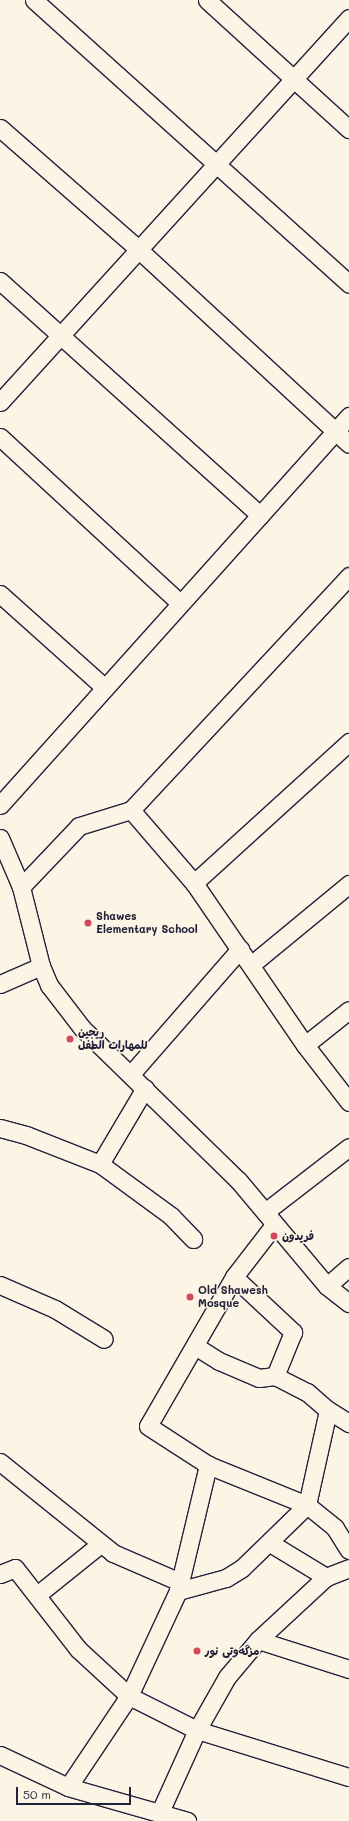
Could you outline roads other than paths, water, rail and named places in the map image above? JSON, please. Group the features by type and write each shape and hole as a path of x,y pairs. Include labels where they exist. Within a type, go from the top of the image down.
{"street":[{"path":"34,0 218,164 349,284"},
{"path":"207,0 349,129"},
{"path":"0,402 62,336 138,249 295,80 349,18"},
{"path":"0,128 138,249 349,444"},
{"path":"0,281 260,515"},
{"path":"0,805 179,602 349,416"},
{"path":"0,437 179,602"},
{"path":"21,887 79,826 131,810 349,576"},
{"path":"0,594 104,687"},
{"path":"194,883 349,742"},
{"path":"131,810 194,883 252,964 305,1044 349,1102"},
{"path":"0,838 21,887 41,966 49,985 82,1028 131,1074 238,1180 327,1286 349,1303"},
{"path":"252,964 349,884"},
{"path":"131,1074 240,949"},
{"path":"0,984 41,966"},
{"path":"305,1044 349,1010"},
{"path":"100,1164 145,1088"},
{"path":"0,1128 26,1135 100,1164 171,1216 193,1240"},
{"path":"349,1147 269,1218 148,1426 208,1465 308,1505 335,1528 349,1550"},
{"path":"327,1286 349,1267"},
{"path":"234,1277 293,1332 275,1376"},
{"path":"0,1285 55,1309 104,1339"},
{"path":"195,1346 219,1361 259,1378 275,1376 308,1392 328,1410 349,1423"},
{"path":"0,1462 99,1545 179,1586 226,1578 242,1568 270,1543 308,1505 328,1410"},
{"path":"68,1787 129,1696 179,1586 208,1465"},
{"path":"270,1543 326,1577"},
{"path":"38,1595 99,1545"},
{"path":"0,1574 15,1568 38,1595 78,1649 129,1696 197,1730 349,1777"},
{"path":"160,1812 197,1730 227,1677 258,1640 326,1577 349,1568"},
{"path":"258,1640 349,1669"},
{"path":"0,1755 68,1787 160,1812 187,1821"}],"place":[{"name":"Shawes Elementary School","path":"88,923"},
{"name":"ريجين للمهارات الطفل","path":"70,1039"},
{"name":"فريدون","path":"274,1236"},
{"name":"Old Shawesh Mosque","path":"190,1297"},
{"name":"مزگەوتی نور","path":"197,1651"}]}
